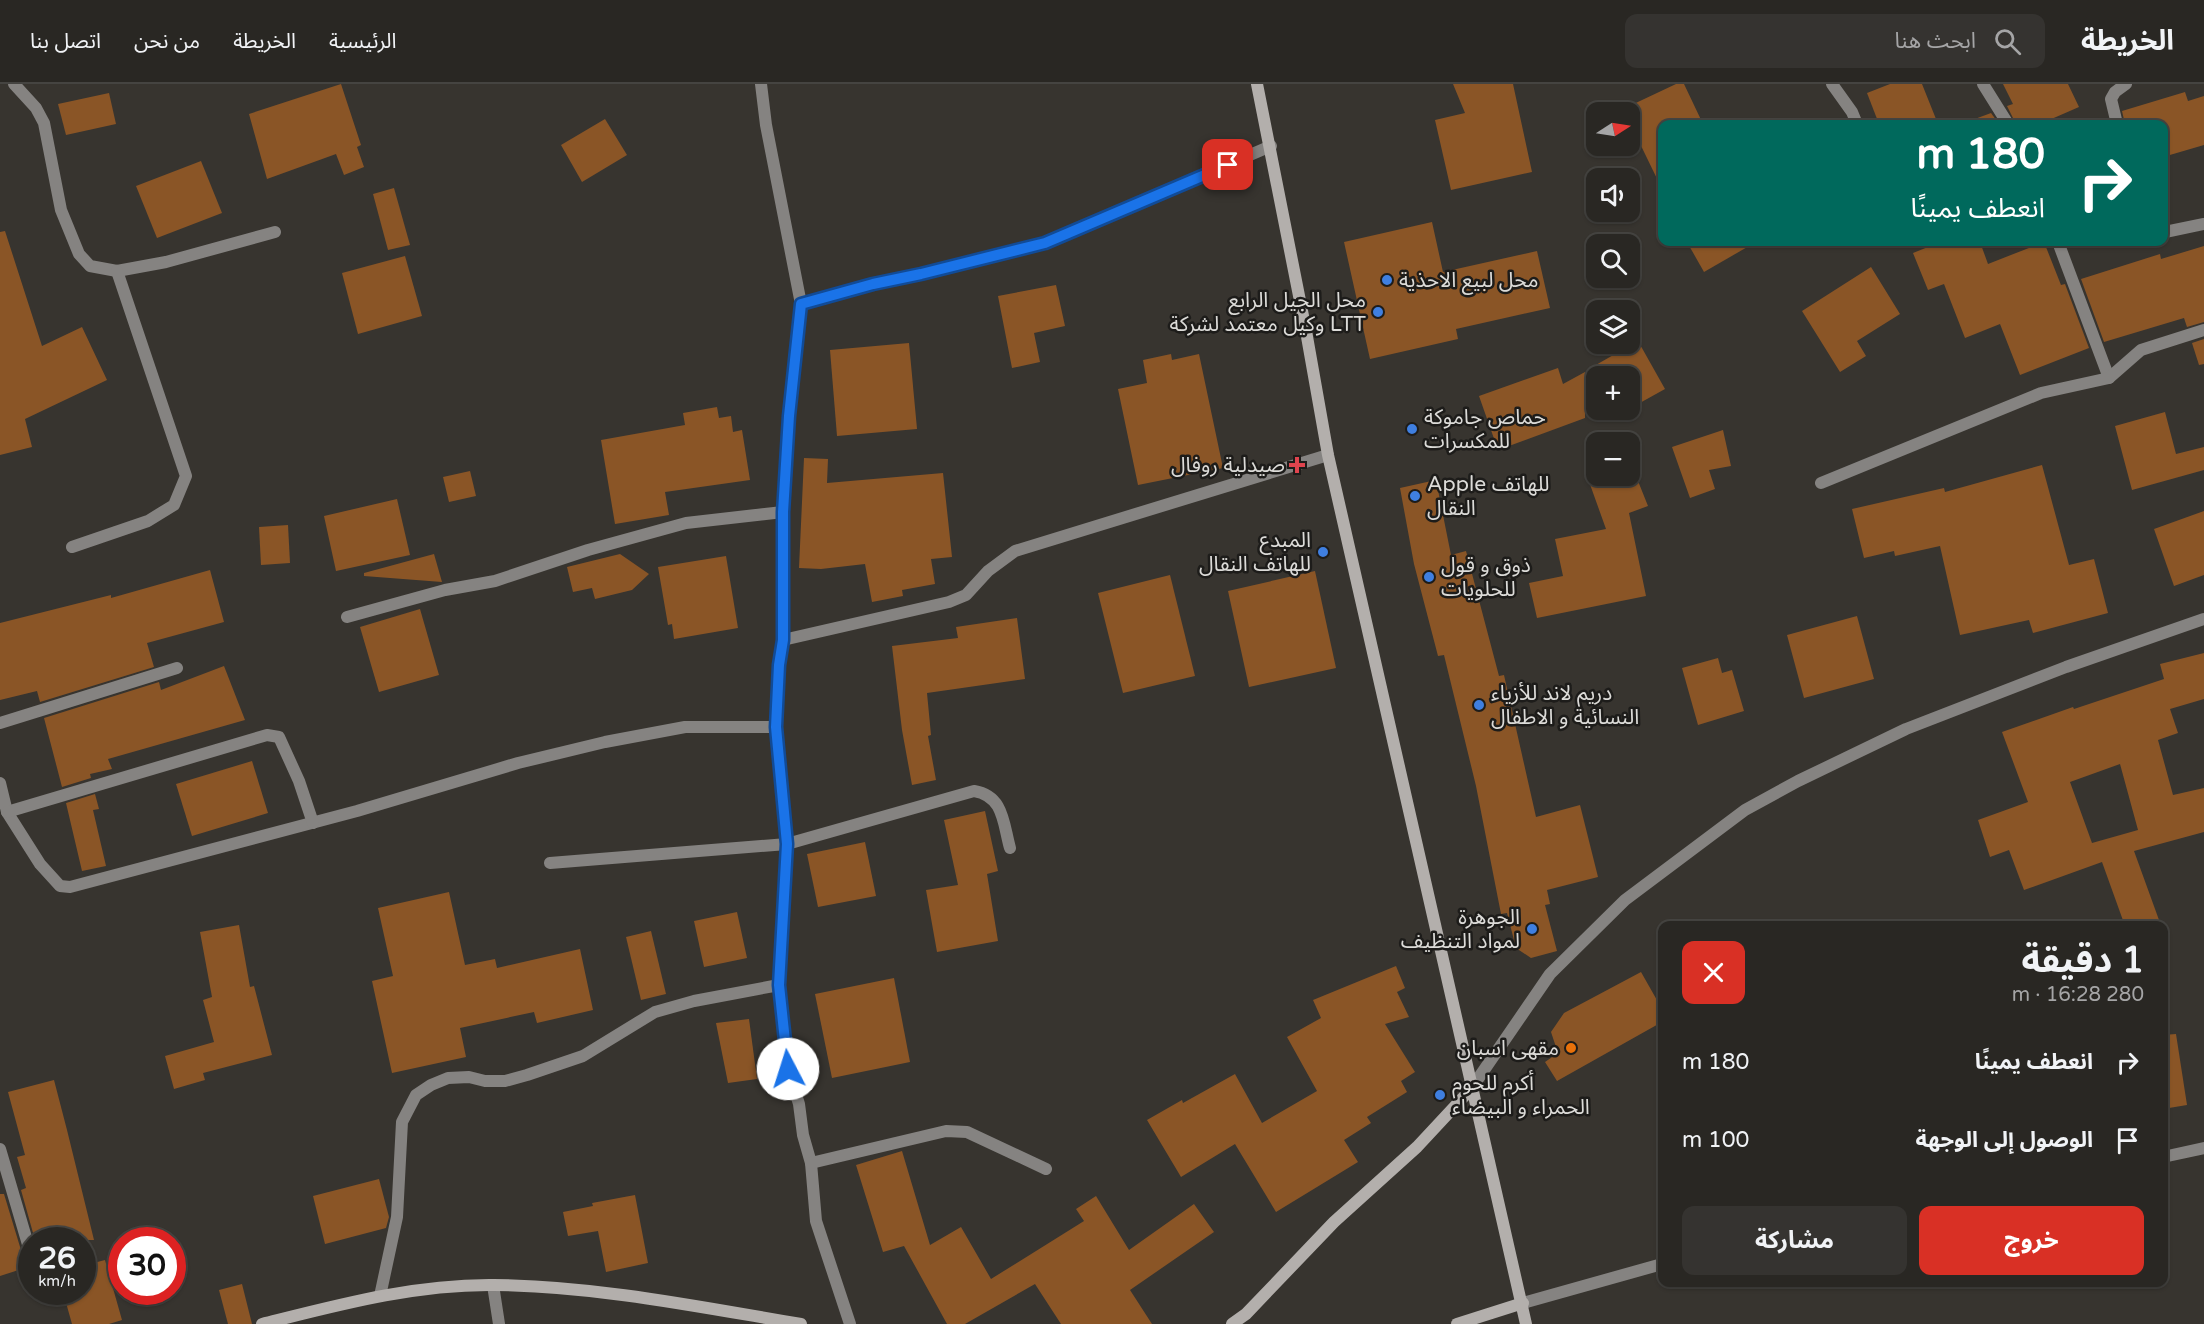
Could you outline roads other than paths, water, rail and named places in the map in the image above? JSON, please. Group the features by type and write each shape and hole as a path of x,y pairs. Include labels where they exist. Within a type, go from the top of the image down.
{"street":[{"path":"14,84 36,108 44,123 61,210 79,255 90,266 117,271 166,262 274,232"},
{"path":"761,84 766,124 801,304 789,416 783,512 783,640 779,665 776,727 787,844 779,985 788,1069 799,1104 803,1134 811,1163 816,1221 850,1324"},
{"path":"1257,84 1271,146 1328,455 1526,1324"},
{"path":"1832,84 1855,120"},
{"path":"1983,84 2006,120"},
{"path":"2116,120 2111,99 2115,92 2126,84"},
{"path":"801,304 873,284 1045,243 1271,146"},
{"path":"2168,231 2204,224"},
{"path":"2060,246 2109,378"},
{"path":"72,547 148,521 166,510 174,504 186,476 117,271"},
{"path":"1821,483 2041,393 2109,378 2141,350 2204,330"},
{"path":"783,640 949,602 966,595 988,571 1015,551 1328,455"},
{"path":"348,617 444,590 495,581 588,550 686,523 783,512"},
{"path":"1232,1324 1246,1314 1334,1222 1417,1147 1471,1089 1550,974 1625,900 1745,810 1798,781 1906,729 2066,667 2204,619"},
{"path":"0,723 177,668"},
{"path":"0,783 8,812 51,877 60,886 70,887 313,823 518,763 624,738 685,727 776,727"},
{"path":"8,812 267,735 279,737 299,780 313,823"},
{"path":"550,863 787,844 974,791 985,793 998,804 1010,848"},
{"path":"380,1296 397,1217 402,1122 416,1095 447,1078 469,1077 485,1081 505,1081 527,1076 583,1056 655,1012 694,1001 779,985"},
{"path":"811,1163 946,1131 967,1132 1046,1169"},
{"path":"0,1149 23,1227"},
{"path":"2168,1155 2204,1149"},
{"path":"1457,1324 1658,1265"},
{"path":"493,1285 499,1324"},
{"path":"262,1324 380,1296 430,1289 493,1285 578,1290 662,1300 801,1324"}],"place":[{"name":"محل لبيع الاحذية","path":"1387,280"},
{"name":"محل الجيل الرابع وكيل معتمد لشركة LTT","path":"1378,312"},
{"name":"حماص جاموكة للمكسرات","path":"1412,429"},
{"name":"صيدلية روفال","path":"1297,465"},
{"name":"Apple للهاتف النقال","path":"1415,496"},
{"name":"المبدع للهاتف النقال","path":"1323,552"},
{"name":"ذوق و قول للحلويات","path":"1429,577"},
{"name":"دريم لاند للأزياء النسائية و الاطفال","path":"1479,705"},
{"name":"الجوهرة لمواد التنظيف","path":"1532,929"},
{"name":"مقهى اسبان","path":"1571,1048"},
{"name":"أكرم للحوم الحمراء و البيضاء","path":"1440,1095"}]}
